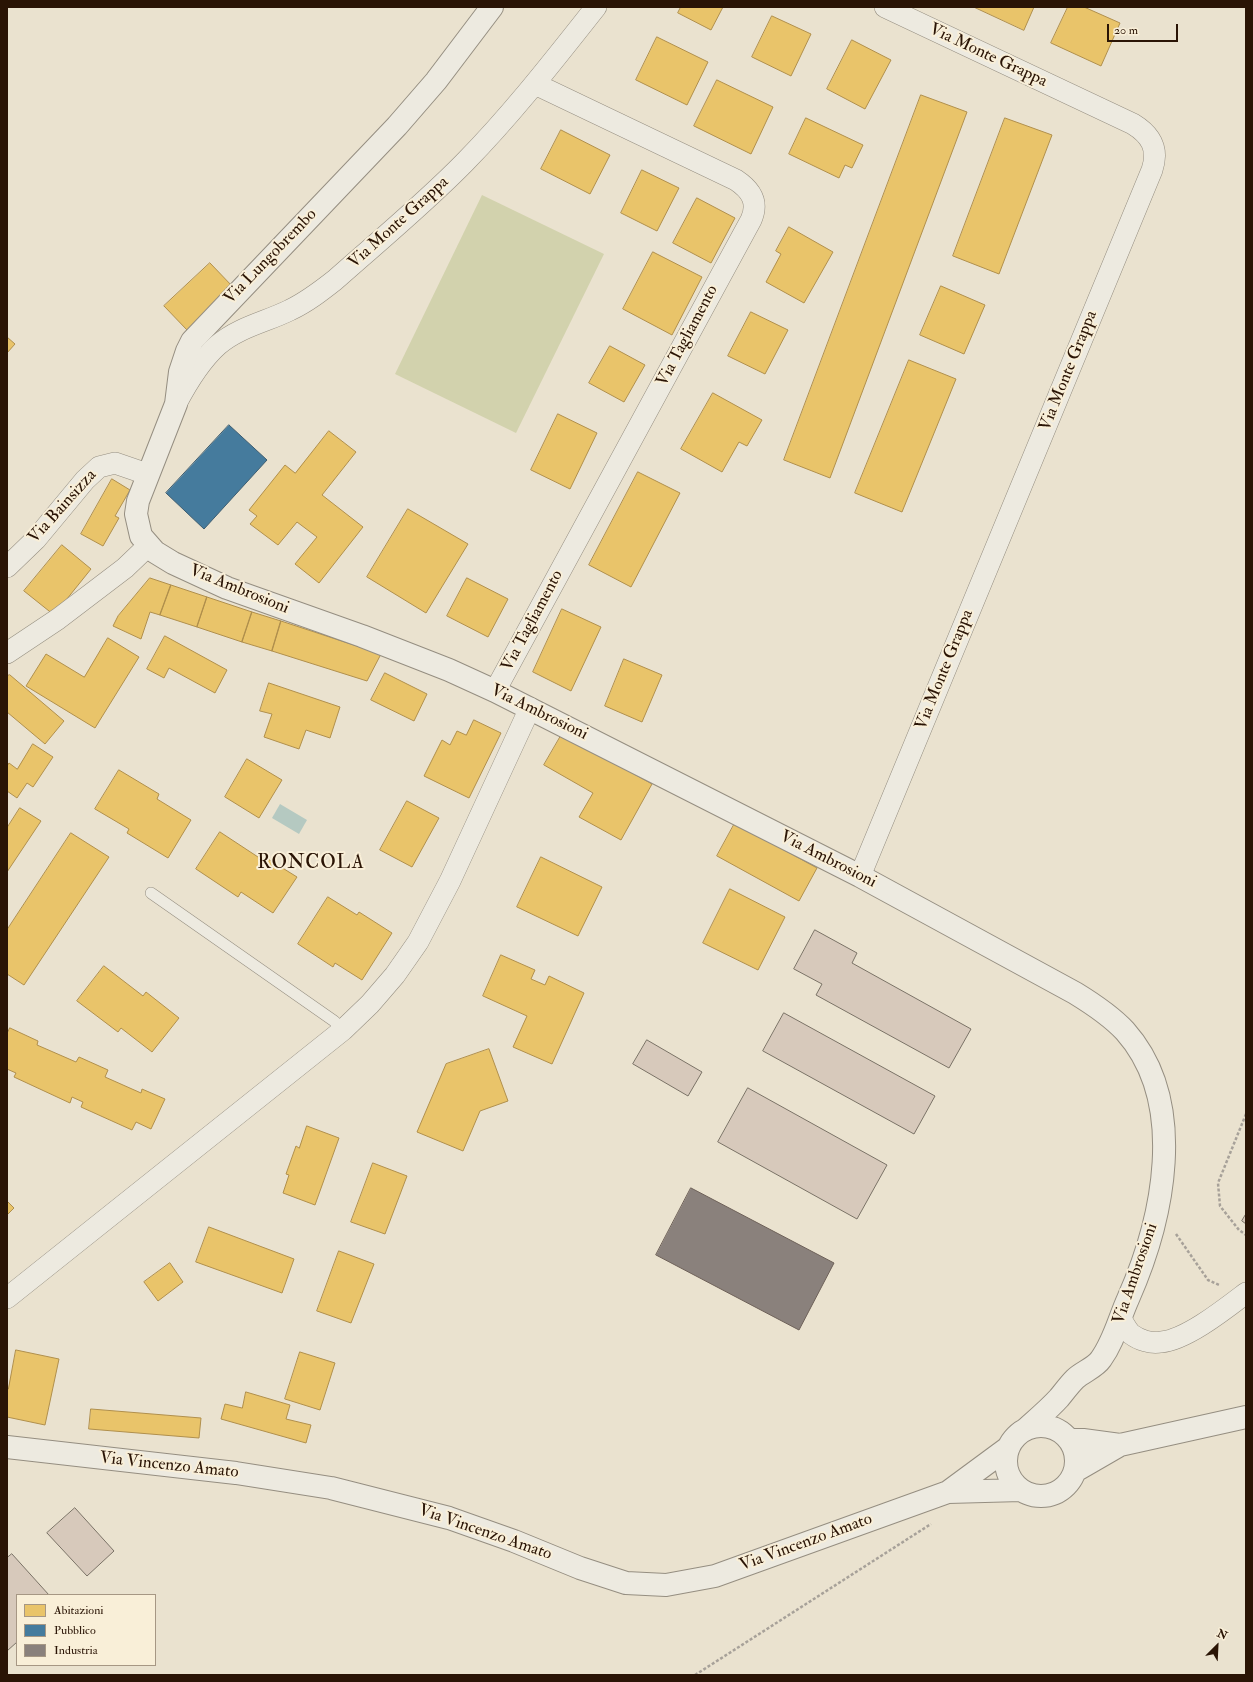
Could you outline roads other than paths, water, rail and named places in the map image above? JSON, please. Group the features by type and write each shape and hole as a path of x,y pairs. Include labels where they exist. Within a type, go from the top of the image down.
{"street":[{"name":"Via Lungobrembo","path":"148,546 141,536 136,514 138,501 147,474 176,404 180,372 187,351 196,336 397,126 436,80 492,7"},
{"name":"Via Monte Grappa","path":"176,404 200,364 218,344 239,331 299,306 329,285 449,177 482,144 535,84 596,7"},
{"name":"Via Monte Grappa","path":"860,876 1152,170 1155,156 1153,144 1149,138 1133,124 885,7"},
{"name":"Via Tagliamento","path":"496,691 751,220 754,209 753,196 743,184 736,180 535,84"},
{"name":"Via Bainsizza","path":"7,567 36,539 85,480 99,467 115,463 147,474"},
{"name":"Via Ambrosioni","path":"148,546 173,563 212,582 370,639 449,670 496,691 860,876 1087,1000 1120,1026 1142,1055 1155,1083 1164,1133 1163,1171 1159,1202 1148,1247 1109,1347 1100,1361 1075,1379 1026,1429"},
{"path":"7,653 29,639 125,568 148,546"},
{"path":"7,1298 344,1030 370,1004 395,975 418,942 450,881 530,708"},
{"path":"1121,1319 1130,1333 1137,1337 1152,1342 1168,1341 1207,1321 1246,1293"},
{"path":"1059,1397 1065,1436 1074,1449 1076,1460 1075,1471 1070,1481 1063,1489 1053,1494 1042,1496 1031,1495 1021,1490 1012,1481 1007,1470 1006,1459 1009,1446 1016,1437 1026,1429 1038,1426 1050,1427 1065,1436 1120,1445"},
{"path":"1075,1471 1120,1445 1246,1417"},
{"name":"Via Vincenzo Amato","path":"7,1447 236,1473 331,1488 449,1518 514,1541 580,1568 626,1583 666,1585 715,1576 948,1492 1009,1446"},
{"name":"Via Vincenzo Amato","path":"948,1492 1021,1490"}],"lane":[{"path":"151,893 334,1021 344,1030"}],"district":[{"name":"RONCOLA","path":"311,864"}]}
